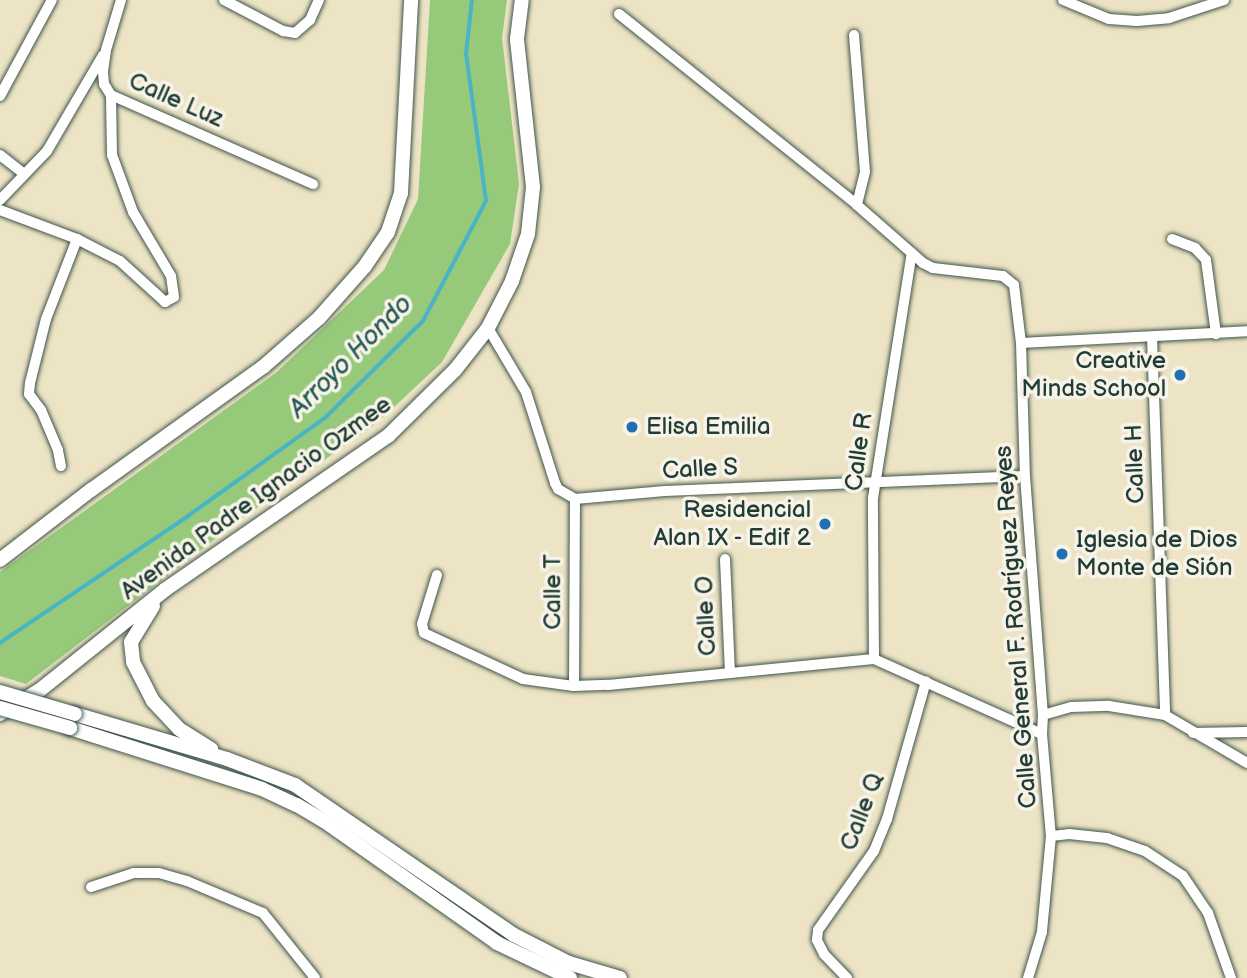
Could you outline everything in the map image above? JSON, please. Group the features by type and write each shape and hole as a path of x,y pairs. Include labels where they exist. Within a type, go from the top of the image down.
{"street":[{"path":"0,96 52,0"},
{"name":"Calle Luz","path":"121,0 106,50 104,84 111,95 313,184"},
{"path":"224,0 283,31 295,33 310,19 319,0"},
{"path":"0,560 91,490 263,367 320,318 365,266 387,232 401,193 411,0"},
{"name":"Avenida Padre Ignacio Ozmee","path":"0,714 40,690 163,591 388,436 455,370 488,328 512,281 528,234 533,187 517,39 522,0"},
{"path":"1063,0 1108,19 1137,21 1169,18 1224,0"},
{"path":"619,15 857,205 912,253"},
{"path":"854,35 865,172 857,205"},
{"path":"0,200 47,151 106,50"},
{"path":"0,210 77,239 120,261 165,302 174,297 171,276 133,212 112,155 111,95"},
{"path":"0,155 23,173"},
{"path":"61,466 50,430 29,394 46,319 77,239"},
{"path":"1172,239 1195,248 1206,260 1216,334"},
{"name":"Calle General F. Rodríguez Reyes","path":"912,253 933,268 1003,276 1014,285 1021,343 1025,476 1051,836 1042,932 1028,978"},
{"name":"Calle R","path":"874,659 875,483 912,253"},
{"path":"488,328 526,392 555,483 575,499"},
{"path":"1021,343 1247,331"},
{"name":"Calle H","path":"1152,337 1165,715"},
{"name":"Calle S","path":"575,499 665,491 1025,476"},
{"name":"Calle T","path":"574,686 575,499"},
{"name":"Calle O","path":"725,559 730,672"},
{"path":"437,575 422,624 424,633 523,680 574,686 874,659 1042,734"},
{"path":"163,591 135,632 131,642 133,662 144,687 164,714 179,729 227,759"},
{"name":"Calle Q","path":"848,978 824,954 817,940 818,930 874,851 887,819 926,681"},
{"path":"0,692 264,771 318,799 488,918 537,948 569,962 620,978"},
{"path":"1043,715 1071,707 1109,706 1165,715 1247,763"},
{"path":"0,708 262,789 297,805 330,825 497,943 570,978"},
{"path":"1193,733 1247,732"},
{"path":"1051,836 1069,834 1107,838 1145,851 1183,876 1208,914 1231,978"},
{"path":"91,887 134,873 159,873 187,880 263,913 315,978"}],"green space":[{"path":"430,0 507,0 502,38 519,184 510,244 442,362 378,422 245,516 26,684 0,676 0,572 277,372 384,270 418,199"}],"waterway":[{"name":"Arroyo Hondo","path":"0,643 188,516 325,418 423,321 486,201 466,54 472,0"}],"place":[{"name":"Creative Minds School","path":"1180,375"},
{"name":"Elisa Emilia","path":"632,427"},
{"name":"Residencial Alan IX - Edif 2","path":"825,524"},
{"name":"Iglesia de Dios Monte de Sión","path":"1062,554"}]}
